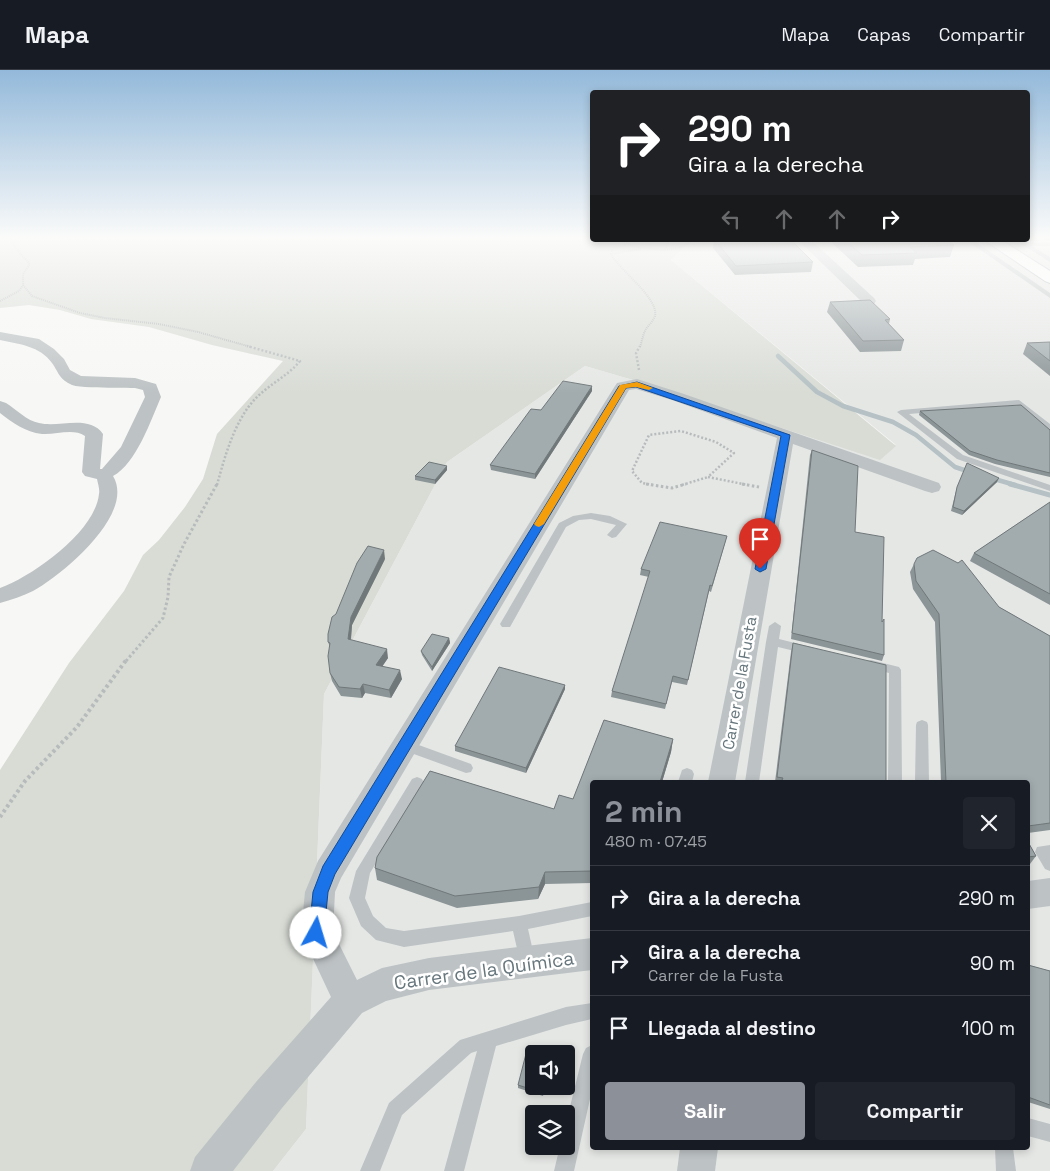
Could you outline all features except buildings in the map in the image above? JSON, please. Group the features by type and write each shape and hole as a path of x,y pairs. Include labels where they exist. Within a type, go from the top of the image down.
{"street":[{"path":"857,289 869,300"},
{"path":"0,336 34,342 49,352 58,362 63,372 77,381 135,384 150,387 153,397 138,430 115,466 105,475"},
{"path":"209,1171 269,1094 350,1000 316,933 320,892 329,871 623,386 637,384 678,397 932,487"},
{"path":"0,406 15,419 35,428 79,428 89,430 94,434 91,472 105,475"},
{"name":"Carrer de la Fusta","path":"721,780 786,435"},
{"path":"0,596 25,586 51,568 94,528 105,510 110,494 105,475"},
{"path":"1030,896 1050,892"},
{"name":"Carrer de la Química","path":"350,1000 382,985 429,974 590,954"},
{"path":"696,1171 700,1150"}],"lane":[{"path":"1050,428 1019,402 901,412 960,458 1050,488"},
{"path":"506,624 562,526 572,518 588,516 611,519 622,524 617,532 612,535"},
{"path":"520,556 542,560"},
{"path":"752,780 775,626"},
{"path":"772,642 819,653"},
{"path":"857,661 895,670 896,780"},
{"path":"922,726 922,780"},
{"path":"405,745 466,768"},
{"path":"417,783 364,871 357,898 367,921 382,934 404,940 519,923 590,909"},
{"path":"1050,851 1042,852 1050,864"},
{"path":"519,923 528,962"},
{"path":"370,1171 394,1109 466,1046 566,1016 590,1012"},
{"path":"454,1171 489,1039"},
{"path":"564,1171 590,1062"},
{"path":"1030,1128 1050,1134"},
{"path":"1004,1150 1006,1171"}],"path":[{"path":"0,301 20,289"},
{"path":"0,817 25,780 77,727 133,651 163,618 168,597 169,577 217,485 226,454 241,421 256,398 291,371 300,360 198,332 159,324 80,313 32,296 25,289"},
{"path":"628,384 640,375 636,353 643,343 645,332 655,314 650,299 640,289"},
{"path":"708,477 734,452 716,442 681,432 649,434 632,471 642,483 672,488 708,477 774,491"}],"shaded area":[{"path":"0,289 707,289 896,446 880,460 650,385 585,366 447,462 324,694 306,1129 273,1171 0,1171 0,770 69,663 124,591 143,555 159,540 185,507 203,479 217,434 283,361 212,345 149,327 91,319 60,310 29,305 0,308"},
{"path":"707,289 1050,289 1050,1171 273,1171 306,1129 324,694 447,462 585,366 650,385 896,445"}],"waterway":[{"path":"778,356 817,392 843,406 893,422 916,435 955,467 970,472"},
{"path":"991,478 1015,485"},
{"path":"1010,484 1050,495"}],"slow traffic":[{"path":"539,524 623,386 637,384 649,388"}],"route":[{"path":"316,933 320,892 329,871 623,386 637,384 786,435 760,569"}]}
